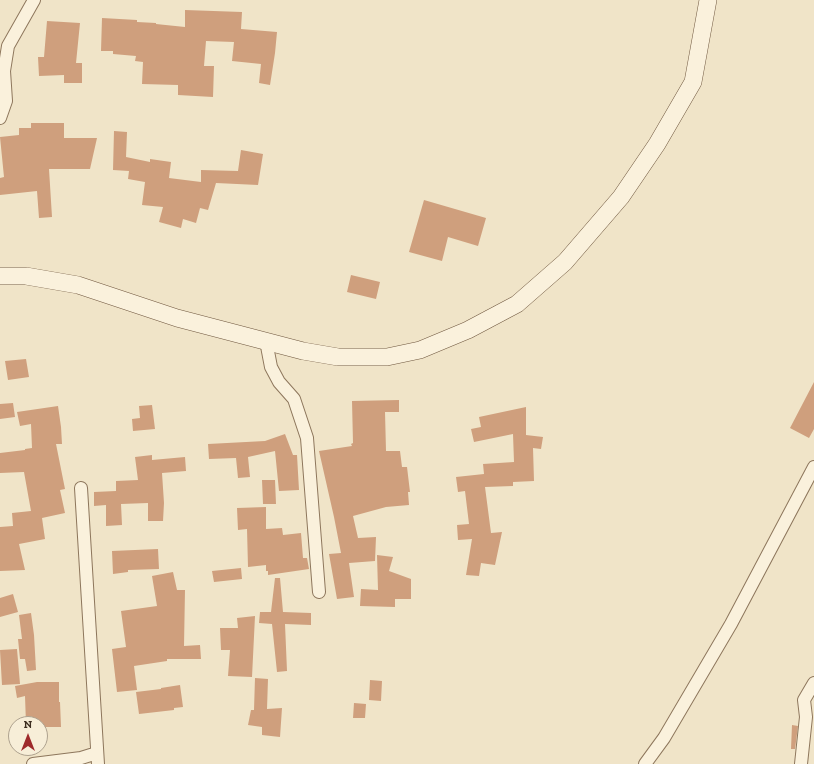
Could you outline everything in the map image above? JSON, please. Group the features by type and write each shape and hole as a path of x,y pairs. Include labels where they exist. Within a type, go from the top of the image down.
{"street":[{"path":"0,118 6,101 4,71 8,46 34,0"},
{"path":"0,276 26,276 78,285 177,318 303,351 338,357 387,357 420,350 468,330 517,304 565,262 621,197 657,144 693,82 708,0"},
{"path":"266,341 271,367 279,382 294,399 307,438 319,592"},
{"path":"645,764 664,738 731,624 809,485 814,467"},
{"path":"33,764 81,758 98,758 81,488"},
{"path":"801,764 806,717 804,700 814,683"}],"building":[{"path":"185,10 242,12 241,29 277,32 270,85 259,83 261,64 232,61 234,42 206,41 204,66 214,66 213,97 178,95 178,85 142,84 143,62 135,61 136,56 113,54 113,51 101,51 102,18 137,20 137,22 185,27"},
{"path":"47,21 80,23 76,63 82,63 82,83 64,83 64,75 39,76 38,57 44,57"},
{"path":"31,123 64,123 64,138 97,138 90,169 49,169 52,217 39,218 37,191 0,195 0,178 4,177 0,137 19,135 19,128 31,128"},
{"path":"114,131 127,132 126,157 150,162 150,159 171,162 169,178 201,182 201,170 238,171 241,150 263,154 258,185 216,183 208,210 200,208 196,223 183,219 181,228 159,222 163,207 142,205 145,182 128,179 129,171 113,170"},
{"path":"424,200 486,218 478,246 448,237 442,261 409,252"},
{"path":"351,275 380,282 376,299 347,292"},
{"path":"26,359 29,377 8,380 5,361"},
{"path":"814,382 814,429 809,438 790,428"},
{"path":"399,400 399,412 385,412 386,451 400,451 402,467 407,467 410,492 408,492 409,505 386,507 353,516 358,538 376,537 375,561 349,563 354,597 337,599 329,554 341,553 319,451 352,446 352,401"},
{"path":"13,403 15,417 0,419 0,404"},
{"path":"152,405 155,429 133,431 132,419 140,418 139,406"},
{"path":"58,406 62,444 56,444 65,489 60,490 65,513 42,518 45,539 19,544 25,570 0,571 0,527 13,526 12,513 31,511 24,472 0,473 0,453 32,448 31,424 20,426 17,412"},
{"path":"526,407 526,435 543,437 541,449 533,448 534,481 513,482 513,486 485,487 491,533 502,532 495,565 481,563 479,576 466,575 472,539 458,540 457,525 469,524 465,491 458,492 456,477 484,474 483,464 514,462 513,434 474,442 471,429 481,427 479,417"},
{"path":"285,434 293,455 297,455 299,490 279,491 275,451 248,457 250,477 238,478 236,458 209,459 208,444 265,441"},
{"path":"152,455 152,460 185,457 186,471 162,473 164,503 163,521 148,521 148,503 121,504 122,525 106,526 106,505 94,506 94,492 116,491 116,481 138,480 135,457"},
{"path":"262,480 275,480 276,504 263,504"},
{"path":"266,507 266,529 282,528 283,535 301,533 303,558 307,558 309,569 268,575 266,565 248,567 247,529 238,530 237,508"},
{"path":"158,549 159,569 128,570 128,572 113,574 112,551"},
{"path":"377,555 393,557 389,571 411,579 411,599 395,599 395,607 360,606 361,589 378,590"},
{"path":"241,568 242,579 214,582 212,571"},
{"path":"173,572 177,590 185,590 184,646 200,645 201,659 167,659 167,661 134,666 137,690 117,692 112,649 126,647 121,611 157,606 152,576"},
{"path":"275,578 280,578 283,612 311,613 311,625 285,624 287,671 277,672 272,624 259,623 260,612 271,612"},
{"path":"13,594 18,612 0,617 0,598"},
{"path":"31,613 36,670 27,671 25,659 20,659 18,639 22,639 19,615"},
{"path":"255,616 252,677 228,676 230,650 221,650 220,628 238,628 237,618"},
{"path":"17,649 20,684 2,685 0,650"},
{"path":"255,678 268,679 267,709 282,708 280,737 262,735 262,727 248,725 251,710 254,710"},
{"path":"370,680 382,681 381,701 369,700"},
{"path":"37,682 59,682 61,727 48,727 48,716 26,716 25,696 17,698 15,686"},
{"path":"180,685 183,707 174,708 174,710 139,714 136,692"},
{"path":"354,703 366,704 365,718 353,718"},
{"path":"792,725 798,726 795,749 791,749"}]}
